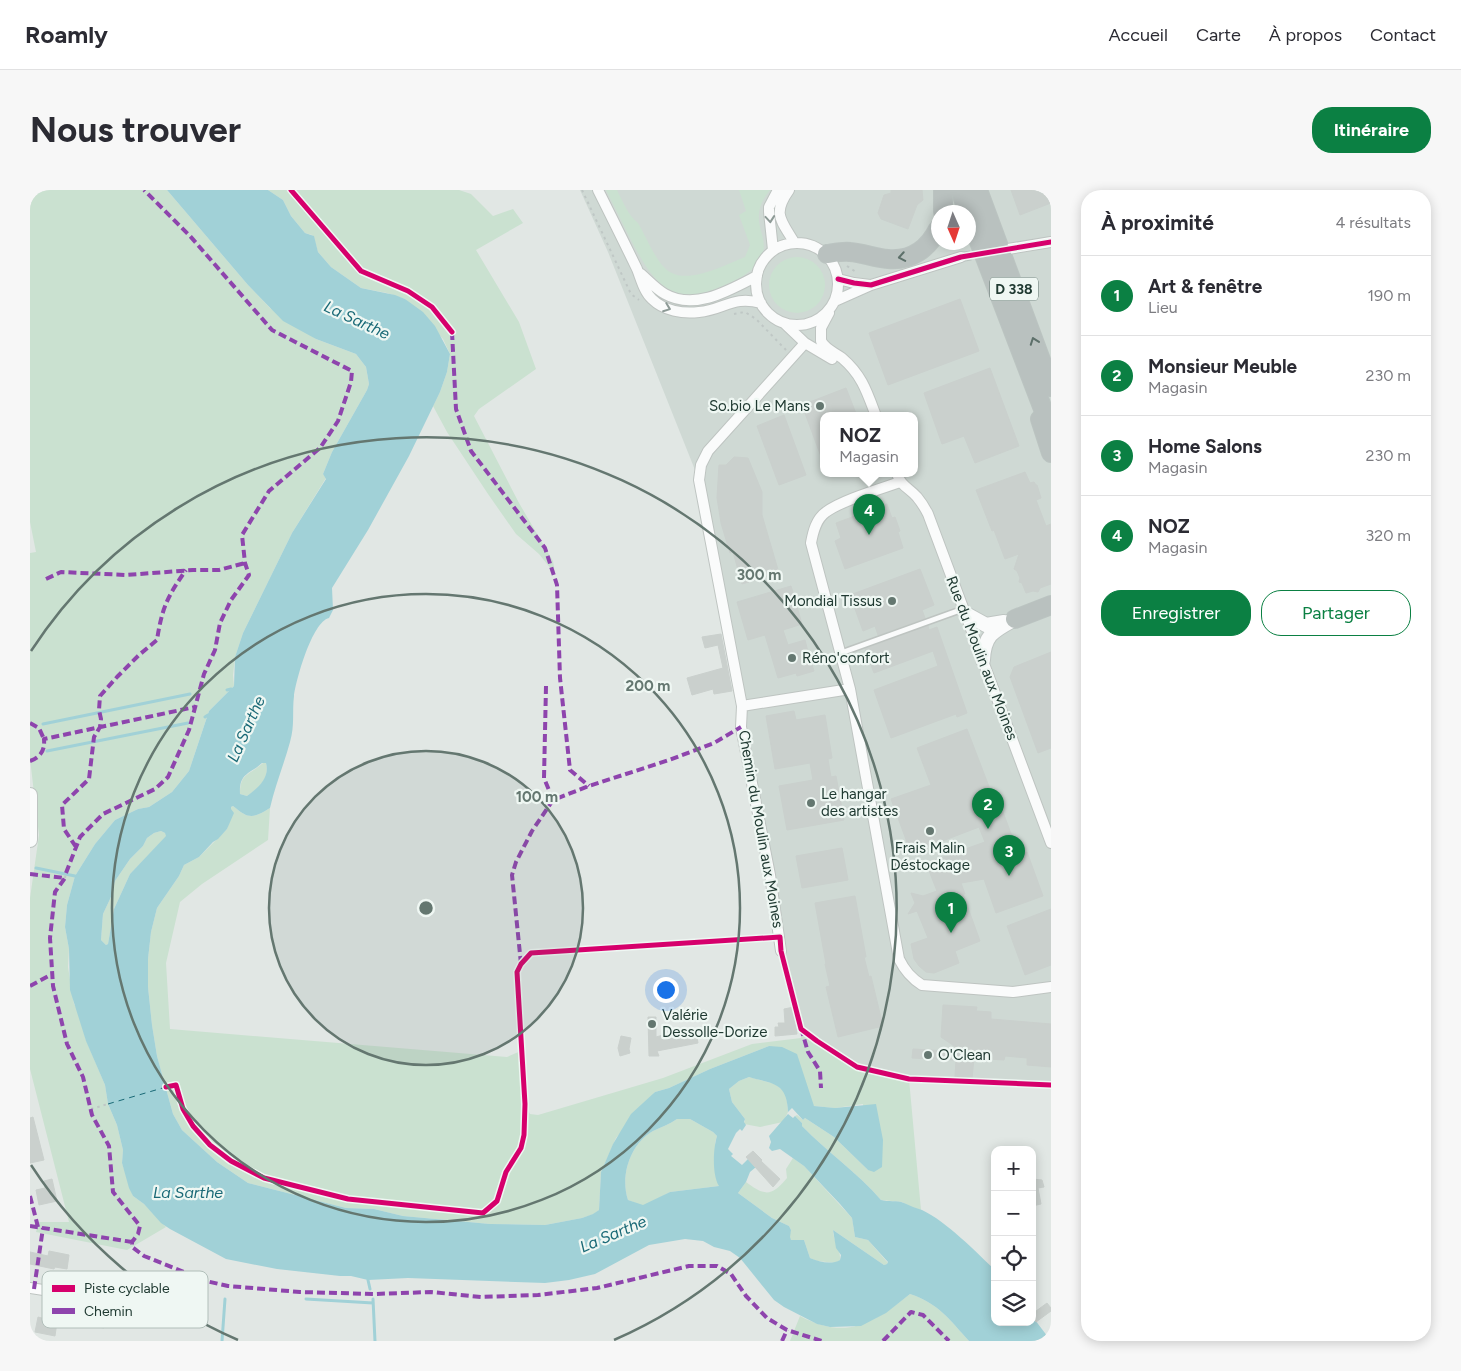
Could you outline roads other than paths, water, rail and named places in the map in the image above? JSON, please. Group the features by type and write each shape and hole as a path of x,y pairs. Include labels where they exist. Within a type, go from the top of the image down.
{"highway":[{"path":"943,190 943,205"},
{"name":"D 338","path":"960,190 965,205"},
{"name":"D 338","path":"978,190 1051,387"},
{"name":"D 338","path":"976,234 1051,430"},
{"path":"827,254 848,251 888,259 902,258 917,254 931,242"},
{"path":"1028,370 1043,430 1051,453"},
{"path":"1015,619 1051,605"}],"street":[{"path":"598,190 650,298 671,310 699,312 740,300 761,303"},
{"path":"773,250 769,212 778,190"},
{"path":"789,190 780,206 779,214 794,242"},
{"path":"850,365 831,359 804,343 784,323 764,309 756,286 757,276 763,260 773,250 794,242 812,245 827,254 833,263 838,279 838,294 821,328 820,339 828,350 841,357 850,365 862,380 874,412"},
{"path":"1008,249 1051,242"},
{"path":"784,323 797,325 810,323 822,317 833,304 871,285 961,257"},
{"path":"638,271 666,295 690,301 713,296 757,276"},
{"path":"838,279 871,285"},
{"name":"Chemin du Moulin aux Moines","path":"781,951 770,875 741,727 742,706 699,480 701,466 708,451 804,343"},
{"name":"Rue du Moulin aux Moines","path":"1051,843 924,504 898,478 825,512 817,523 811,543 850,689 899,959 904,970 911,978 922,985 1014,992 1051,987"},
{"path":"964,611 986,625 996,625 1015,619"},
{"path":"983,660 984,646 990,636 995,630 1015,619"},
{"path":"742,706 850,689"},
{"path":"30,795 30,840"}],"lane":[{"path":"841,653 964,611"}],"water":[{"name":"La Sarthe","path":"167,190 268,190 283,200 291,216 305,233 314,236 318,252 331,267 361,288 395,295 405,299 423,312 435,326 450,354 447,372 440,392 409,456 368,530 332,588 333,610 329,618 323,622 311,640 294,696 292,736 270,808 255,816 251,816 233,806 231,807 234,813 227,829 199,857 184,865 179,876 157,908 151,932 148,959 148,987 152,1025 157,1056 173,1114 182,1130 217,1162 248,1183 346,1208 374,1209 403,1216 490,1224 545,1225 582,1218 599,1210 601,1172 613,1144 631,1114 655,1092 669,1088 710,1069 769,1046 782,1047 797,1054 814,1106 835,1108 876,1104 883,1140 882,1167 874,1172 868,1170 834,1137 805,1118 803,1120 792,1108 788,1112 785,1095 777,1086 749,1077 739,1081 729,1089 732,1102 745,1119 746,1125 742,1131 740,1129 736,1133 728,1149 733,1154 731,1156 742,1165 748,1159 756,1167 750,1172 738,1193 772,1218 789,1226 791,1240 804,1240 810,1258 825,1262 837,1262 840,1260 841,1255 836,1248 833,1230 884,1265 887,1264 888,1262 868,1240 855,1237 852,1218 804,1166 780,1149 772,1151 769,1148 771,1142 769,1136 788,1114 793,1118 795,1116 802,1123 802,1126 862,1180 881,1200 901,1202 931,1215 960,1237 991,1266 991,1326 1036,1326 1036,1321 1051,1341 969,1341 936,1307 910,1294 886,1313 861,1326 830,1327 817,1324 774,1300 740,1258 730,1251 714,1247 703,1241 685,1239 649,1245 595,1274 545,1283 408,1278 368,1280 351,1276 277,1269 226,1259 161,1223 144,1204 133,1196 122,1163 123,1150 117,1125 108,1104 105,1085 86,1041 70,990 69,949 65,927 67,905 75,876 95,844 115,820 138,809 149,807 172,792 189,771 209,711 234,686 235,657 243,633 292,533 326,479 323,474 332,452 367,390 369,384 366,367 356,354 316,339 283,321 248,285","holes":["262,763 266,763 265,778 262,782 247,796 240,794 243,778","161,831 166,836 130,874 114,909 108,944 106,945 101,940 103,914 111,897 115,881 130,859 143,846 147,838","677,1119 690,1119 717,1136 714,1162 715,1175 719,1186 670,1192 643,1205 628,1200 625,1181 626,1171 633,1152 645,1137"]}],"waterway":[{"path":"227,690 231,689"},
{"path":"43,724 190,694"},
{"path":"47,751 188,723"},
{"path":"36,868 75,876"},
{"path":"368,1280 370,1289"},
{"path":"222,1341 225,1299"},
{"path":"306,1299 373,1303"},
{"path":"373,1299 375,1341"}],"tunnel":[{"path":"961,257 987,253"}],"place":[{"name":"So.bio Le Mans","path":"820,406"},
{"name":"NOZ","path":"869,535"},
{"name":"Mondial Tissus","path":"892,601"},
{"name":"Réno'confort","path":"792,658"},
{"name":"Le hangar des artistes","path":"811,803"},
{"name":"Monsieur Meuble","path":"988,829"},
{"name":"Frais Malin Déstockage","path":"930,831"},
{"name":"Home Salons","path":"1009,876"},
{"name":"Art & fenêtre","path":"951,933"},
{"name":"Valérie Dessolle-Dorize","path":"652,1024"},
{"name":"O'Clean","path":"928,1055"}]}
